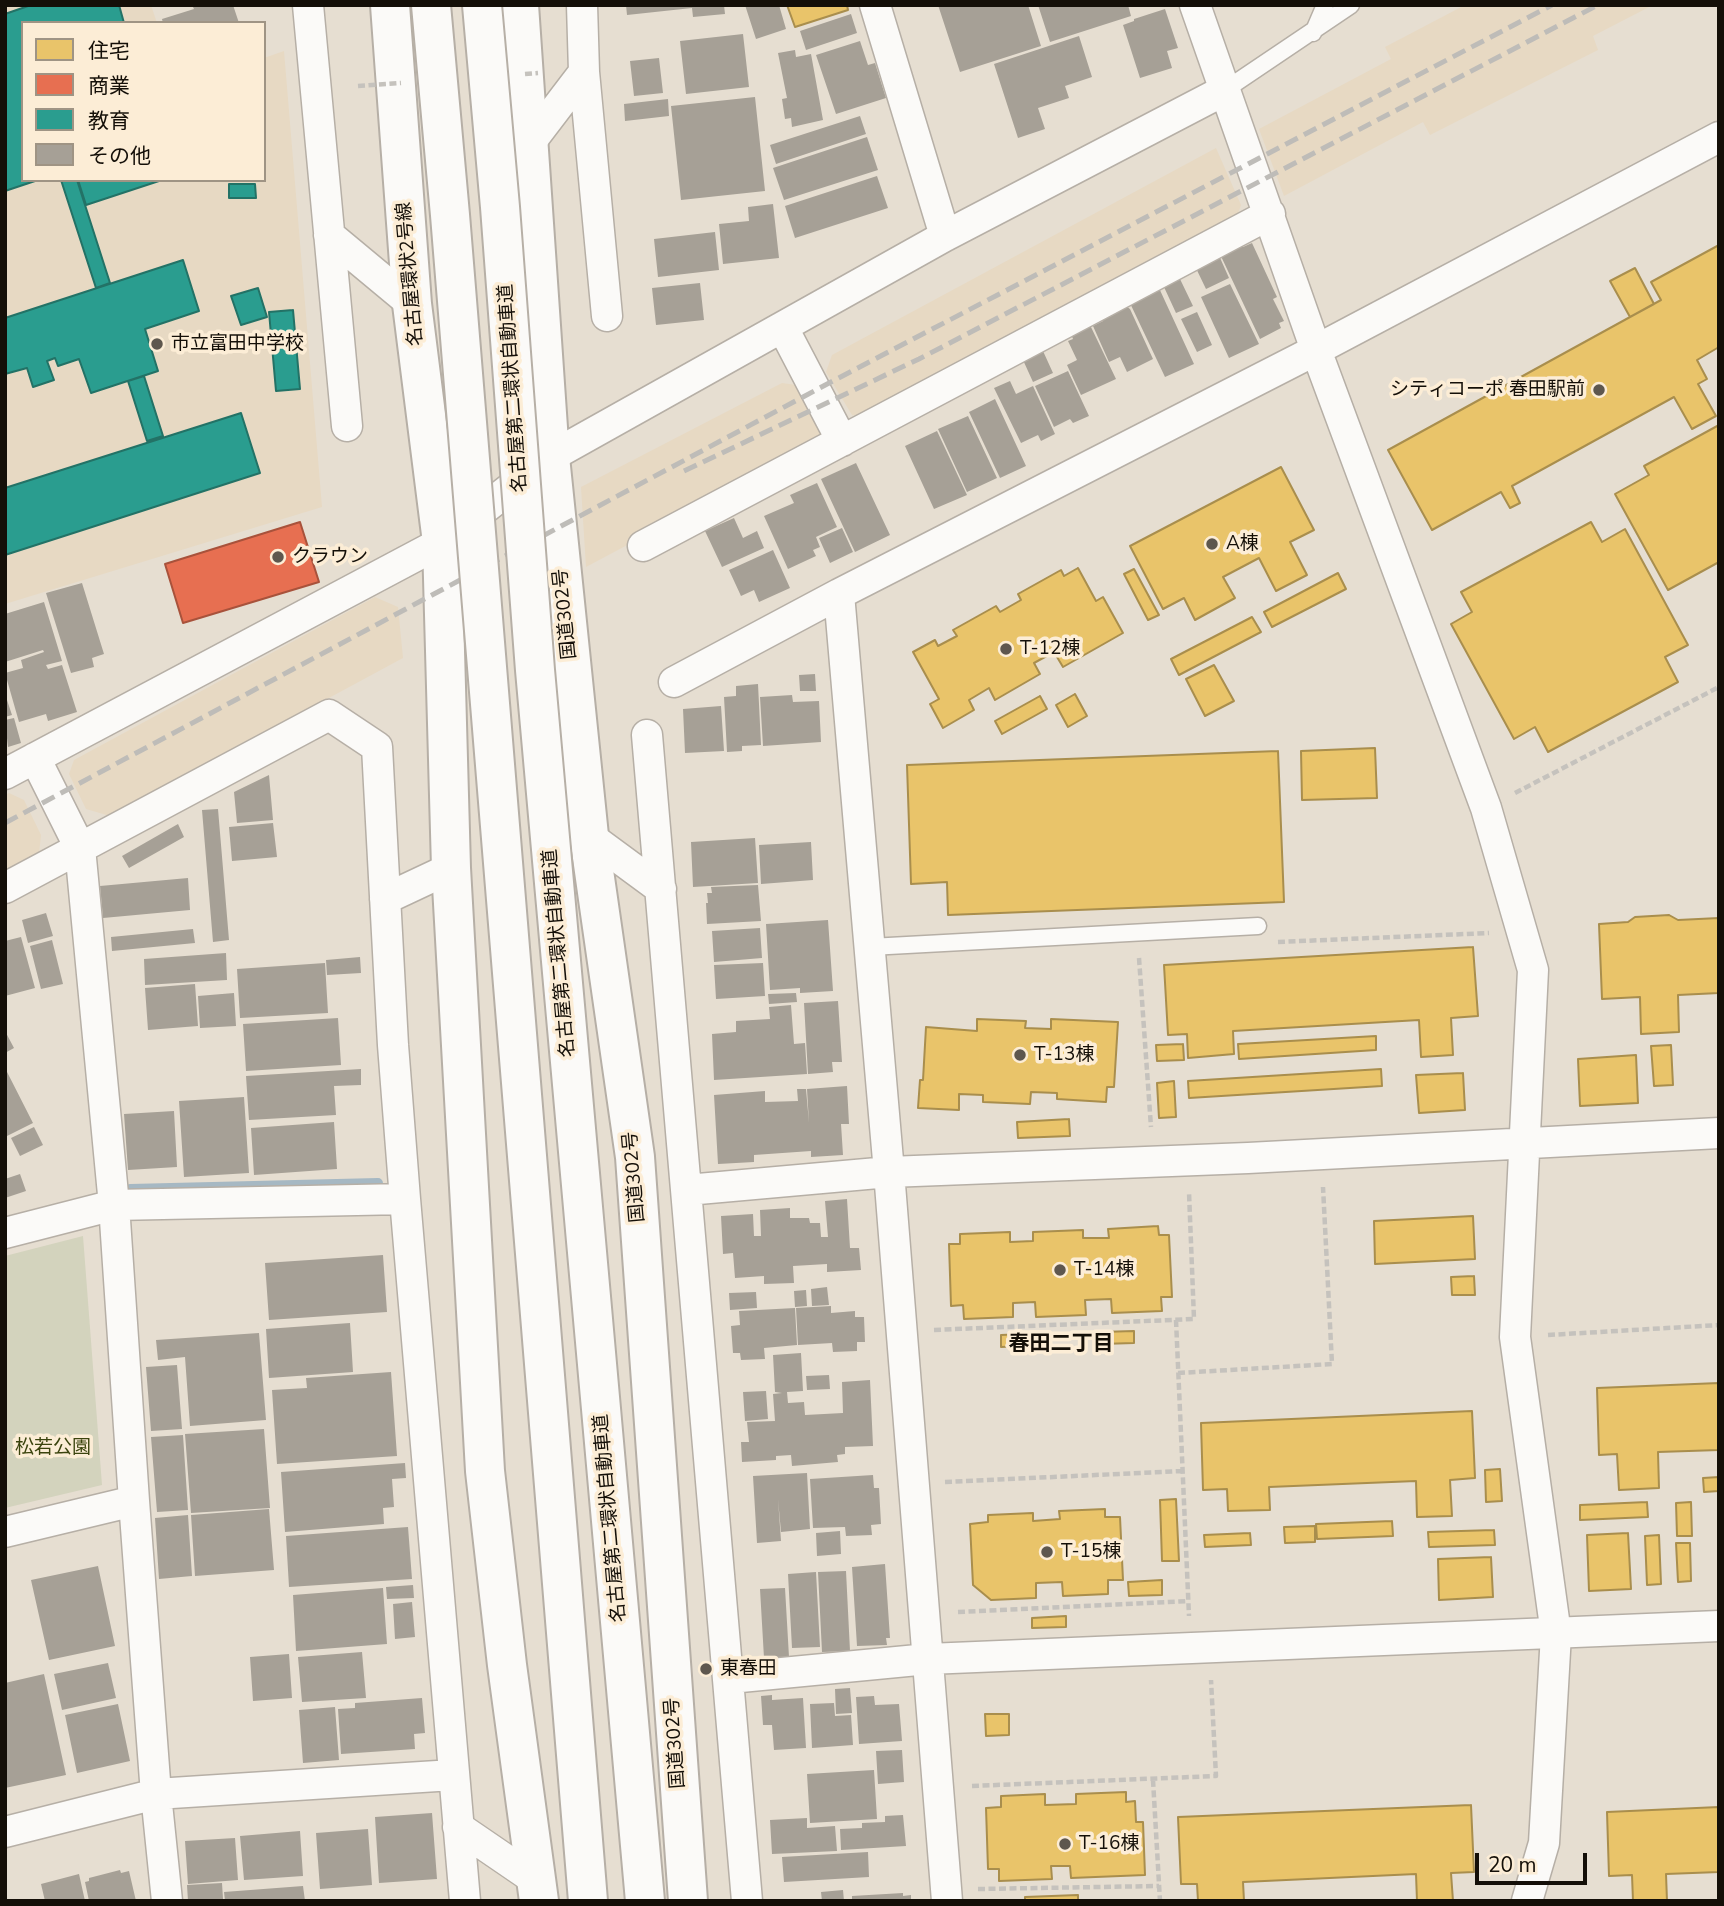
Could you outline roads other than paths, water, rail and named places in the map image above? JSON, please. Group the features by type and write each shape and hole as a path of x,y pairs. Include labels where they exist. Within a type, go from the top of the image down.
{"highway":[{"name":"名古屋環状2号線","path":"390,5 412,304 442,542"},
{"path":"431,5 588,1901"},
{"name":"名古屋第二環状自動車道","path":"482,5 535,670 645,1901"},
{"path":"519,5 550,457"},
{"name":"国道302号","path":"550,457 589,836 635,1157 688,1901"},
{"path":"442,542 451,868 485,1471 507,1665 538,1891"}],"street":[{"path":"308,5 347,426"},
{"path":"582,5 584,72 607,316"},
{"path":"875,5 945,236"},
{"path":"1195,5 1316,350 1486,808 1532,970 1515,1337 1556,1634 1544,1843 1527,1901"},
{"path":"528,144 584,72"},
{"path":"5,774 442,542 550,457 945,236 1225,90"},
{"path":"674,682 839,594 1316,350 1719,137"},
{"path":"643,546 1270,214"},
{"path":"329,236 412,304"},
{"path":"783,328 842,440"},
{"path":"839,594 889,1172 946,1895"},
{"path":"5,888 329,715 377,747 384,899 405,1199 465,1901"},
{"path":"647,735 730,1678 744,1899"},
{"path":"35,758 80,848 114,1205 156,1794 167,1901"},
{"path":"589,836 661,890"},
{"path":"384,899 451,868"},
{"path":"687,1190 889,1172 1321,1154 1719,1133"},
{"path":"5,1233 114,1205 405,1199"},
{"path":"5,1532 134,1501"},
{"path":"730,1678 928,1659 1719,1626"},
{"path":"5,1832 156,1794 453,1775"},
{"path":"458,1827 538,1891"}],"lane":[{"path":"1314,33 1325,5"},
{"path":"1225,90 1314,33 1351,5"},
{"path":"870,947 1258,926"}],"waterway":[{"path":"130,1189 378,1183"}],"railway":[{"path":"5,823 831,382 1552,5"},
{"path":"684,471 919,359 1598,5"}],"place":[{"name":"市立富田中学校","path":"157,344"},
{"name":"シティコーポ 春田駅前","path":"1599,390"},
{"name":"A棟","path":"1212,544"},
{"name":"クラウン","path":"278,557"},
{"name":"T-12棟","path":"1006,649"},
{"name":"T-13棟","path":"1020,1055"},
{"name":"T-14棟","path":"1060,1270"},
{"name":"T-15棟","path":"1047,1552"},
{"name":"東春田","path":"706,1669"},
{"name":"T-16棟","path":"1065,1844"}],"district":[{"name":"春田二丁目","path":"1061,1345"}],"park label":[{"name":"松若公園","path":"53,1448"}]}
